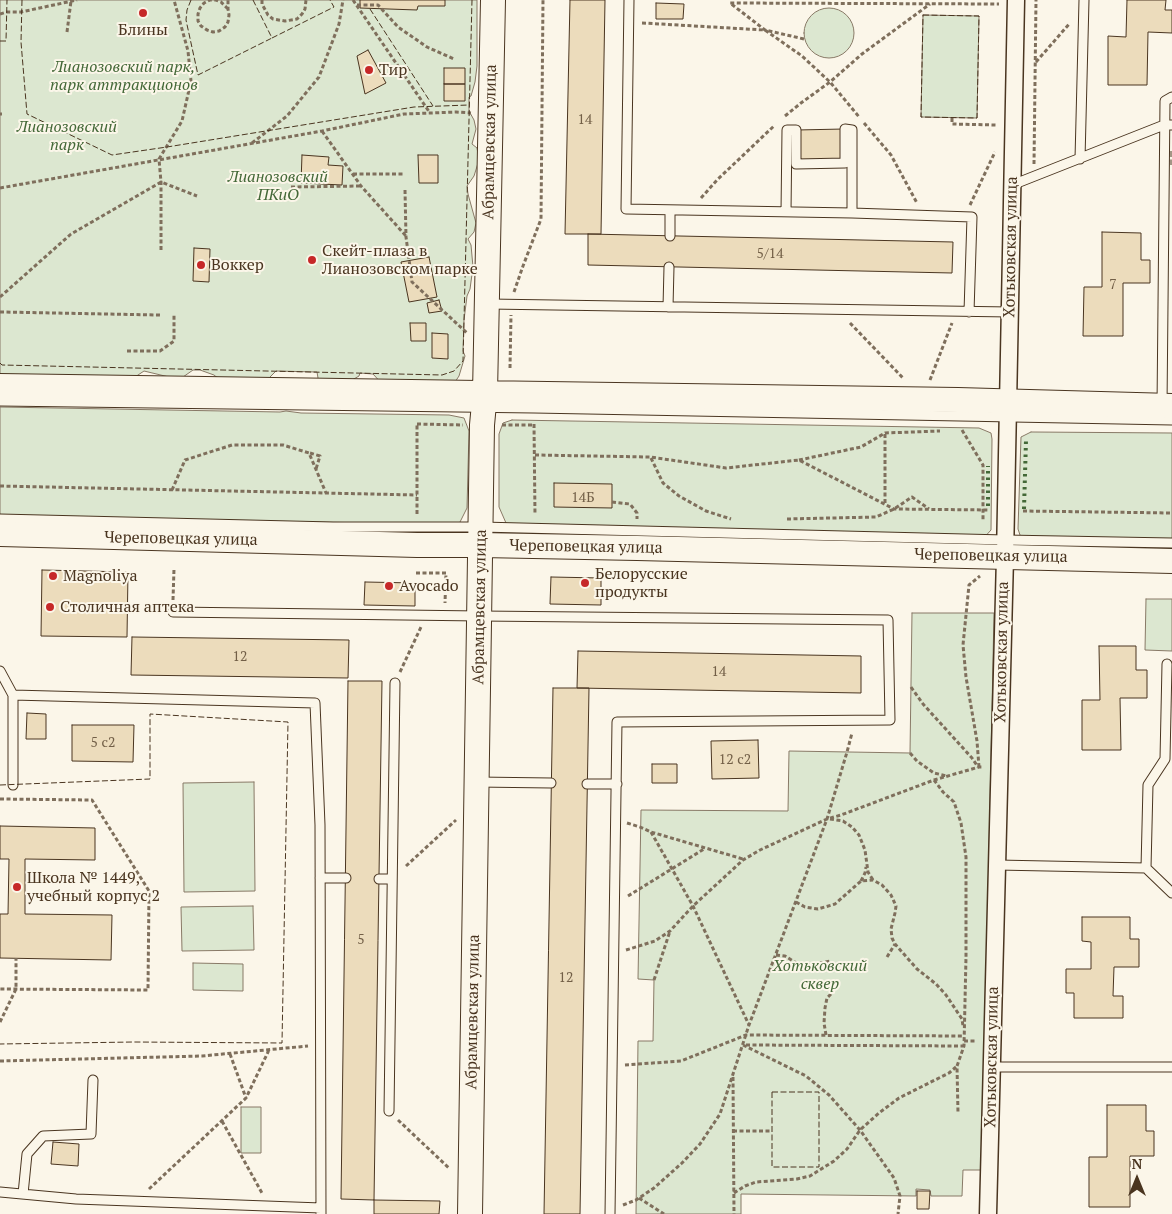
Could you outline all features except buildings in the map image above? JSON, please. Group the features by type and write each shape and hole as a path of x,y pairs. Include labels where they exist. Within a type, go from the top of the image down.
{"main road":[{"name":"Абрамцевская улица","path":"470,1214 481,536 482,425 480,409 486,304 493,0"},
{"path":"0,386 480,409 1007,409 1169,411"},
{"name":"Череповецкая улица","path":"0,534 417,545 481,536 1005,548 1172,561"}],"street":[{"name":"Хотьковская улица","path":"988,1214 1006,511 1016,0"}],"lane":[{"path":"629,0 626,209 972,217 969,312"},
{"path":"1080,158 1084,4"},
{"path":"1169,411 1168,125 1165,101 1172,97"},
{"path":"1012,185 1168,125"},
{"path":"786,212 787,130 796,130 796,164 845,162 845,130 852,130 852,213"},
{"path":"670,210 670,236"},
{"path":"668,307 669,267"},
{"path":"486,304 1010,312"},
{"path":"0,400 480,409"},
{"name":"Череповецкая улица","path":"0,519 333,527 481,536"},
{"name":"Череповецкая улица","path":"1005,548 1172,543"},
{"path":"173,612 888,620 890,720 617,722 610,1212"},
{"path":"1146,868 1148,785 1165,759 1167,664"},
{"path":"0,671 13,695 13,785"},
{"path":"389,1110 395,683"},
{"path":"0,1192 76,1199 269,1206 321,1211 320,825 315,703 13,695"},
{"path":"477,791 551,783"},
{"path":"587,784 617,784"},
{"path":"997,865 1146,868 1172,893"},
{"path":"320,878 346,878"},
{"path":"379,879 392,879"},
{"path":"992,1067 1172,1067"},
{"path":"23,1194 27,1154 43,1136 91,1134 93,1080"}],"path":[{"path":"0,14 21,12 77,0"},
{"path":"161,250 159,159 182,121 191,81 188,51 174,0"},
{"path":"228,0 229,15 225,27 213,32 201,26 198,21 200,8 210,0 216,0 228,9"},
{"path":"261,1 265,11 273,20 285,21 298,18 305,9 306,0"},
{"path":"251,143 287,116 319,77 340,24 344,0"},
{"path":"353,0 430,114"},
{"path":"510,368 512,300 541,219 543,0"},
{"path":"1034,177 1036,0"},
{"path":"67,32 71,1"},
{"path":"925,216 891,155 830,82 802,56 730,3 1000,4"},
{"path":"690,210 717,180 800,103 830,82 862,54 931,4"},
{"path":"1035,62 1084,4"},
{"path":"356,5 378,5 398,27 427,47 454,59"},
{"path":"0,9 6,12"},
{"path":"629,23 765,30 804,39"},
{"path":"0,188 322,131 404,114 456,112 491,115"},
{"path":"952,118 952,124 998,125"},
{"path":"322,131 361,186 406,237"},
{"path":"965,217 998,146"},
{"path":"352,174 405,174"},
{"path":"161,182 197,196"},
{"path":"0,297 71,234 161,182"},
{"path":"291,187 361,186"},
{"path":"405,190 406,237 412,282 467,333"},
{"path":"838,310 906,382"},
{"path":"0,312 160,315"},
{"path":"929,383 956,312"},
{"path":"127,351 160,351 174,340 174,315"},
{"path":"417,424 480,409"},
{"path":"417,517 418,415"},
{"path":"501,425 534,423 535,522"},
{"path":"954,430 961,429 983,465 983,521"},
{"path":"535,456 650,457 726,468 799,460 861,447 885,433 945,431"},
{"path":"885,433 885,504"},
{"path":"172,490 185,460 232,445 283,445 320,456 316,470"},
{"path":"309,453 326,493"},
{"path":"650,457 664,483 679,496 706,511 738,521"},
{"path":"799,460 894,509 1172,513"},
{"path":"0,486 417,495"},
{"path":"782,520 876,517 894,509 912,496 929,510"},
{"path":"173,612 174,568"},
{"path":"416,572 446,573 445,616"},
{"path":"978,767 977,741 966,677 963,645 969,585 983,574"},
{"path":"395,683 426,615"},
{"path":"911,687 923,704 978,767"},
{"path":"610,1212 654,1188 675,1170 700,1144 720,1114 749,1025 827,819 847,752 854,720"},
{"path":"910,753 917,761 934,773 947,776"},
{"path":"614,955 655,941 670,931 693,906 743,860 760,850 827,819 842,816 934,780 978,767"},
{"path":"934,780 954,802 961,823 966,857 964,1046 957,1066 958,1113"},
{"path":"392,879 477,791"},
{"path":"0,799 92,800 149,891 148,990 0,989"},
{"path":"616,819 640,826 651,832 743,860"},
{"path":"827,819 842,821 852,827 859,835 865,850 868,872 874,880 882,885 896,906 891,929 895,944 917,969 936,984 946,995 962,1019 964,1036"},
{"path":"651,832 693,906 749,1025"},
{"path":"615,904 704,849"},
{"path":"796,902 805,907 818,909 835,904 861,881 867,862"},
{"path":"861,881 874,880"},
{"path":"654,980 670,931"},
{"path":"887,957 895,944"},
{"path":"776,955 785,956 798,964 808,965 832,961"},
{"path":"0,1022 16,989 16,958"},
{"path":"826,1036 824,1023 825,1008 827,998 832,993"},
{"path":"612,1065 681,1061 746,1035 964,1036"},
{"path":"0,1061 202,1056 321,1045"},
{"path":"743,1045 964,1046"},
{"path":"743,1045 806,1076 822,1088 860,1130 894,1178 900,1196 898,1214"},
{"path":"144,1194 246,1098 269,1050"},
{"path":"230,1054 246,1098"},
{"path":"734,1193 744,1186 756,1182 797,1180 810,1176 834,1161 847,1148 860,1130 899,1098 949,1073 957,1066"},
{"path":"733,1074 734,1214"},
{"path":"389,1110 470,1188"},
{"path":"222,1121 269,1206"},
{"path":"733,1131 772,1131"},
{"path":"638,1198 664,1214"}],"green space":[{"name":"Лианозовский парк","path":"0,0 477,0 477,66 475,82 469,97 469,111 476,129 472,144 477,148 479,160 474,176 467,186 476,223 474,232 468,239 471,245 473,267 464,320 463,351 465,356 459,376 451,388 384,386 373,374 360,373 359,376 340,387 319,384 317,372 276,371 263,384 225,384 214,375 200,370 193,370 183,377 169,377 144,371 135,377 0,383"},
{"path":"824,8 834,8 847,15 854,28 854,38 847,51 834,58 824,58 815,54 808,47 804,38 804,28 808,19 815,12"},
{"path":"923,15 979,16 977,118 921,117"},
{"path":"0,407 286,411 301,413 449,415 464,418 469,431 467,508 459,524 0,518"},
{"path":"512,420 979,428 991,433 992,439 991,530 981,541 522,531 506,523 499,507 499,434 503,423"},
{"path":"1031,432 1172,433 1172,542 1026,540 1020,535 1018,529 1021,437"},
{"path":"1146,599 1172,599 1172,651 1145,650"},
{"name":"Хотьковский сквер","path":"912,613 994,613 981,1170 963,1170 962,1196 931,1196 930,1190 916,1189 916,1196 741,1194 741,1214 636,1214 638,1041 653,1041 654,980 638,979 641,810 788,811 789,751 910,753"},
{"path":"254,782 255,891 184,892 183,783"},
{"path":"253,906 254,950 182,951 181,907"},
{"path":"193,963 243,964 243,991 193,990"},
{"path":"241,1107 261,1107 261,1153 241,1153"}],"hedge":[{"path":"1024,509 1026,440"},
{"path":"988,466 988,506"}],"fence":[{"path":"0,41 6,41 7,0"},
{"path":"22,0 21,42 27,114 112,155 414,107 469,105"},
{"path":"191,0 186,20 198,75 272,38"},
{"path":"253,0 272,38 334,7 330,0"},
{"path":"0,363 2,365 442,375 454,371 463,361 472,0"},
{"path":"370,9 433,106"},
{"path":"923,15 979,16 977,118 921,117 923,15"},
{"path":"1171,151 1171,165"},
{"path":"0,785 150,779 150,714 288,722 282,1043 134,1042 0,1044"},
{"path":"772,1092 819,1092 819,1167 772,1167 772,1092"}],"place":[{"name":"Блины","path":"143,13"},
{"name":"Тир","path":"369,70"},
{"name":"Скейт-плаза в Лианозовском парке","path":"312,260"},
{"name":"Воккер","path":"201,265"},
{"name":"Magnoliya","path":"53,576"},
{"name":"Белорусские продукты","path":"585,583"},
{"name":"Avocado","path":"389,586"},
{"name":"Столичная аптека","path":"50,607"},
{"name":"Школа № 1449, учебный корпус 2","path":"17,887"}],"park label":[{"name":"Лианозовский парк, парк аттракционов","path":"124,76"},
{"name":"Лианозовский ПКиО","path":"278,186"}]}
